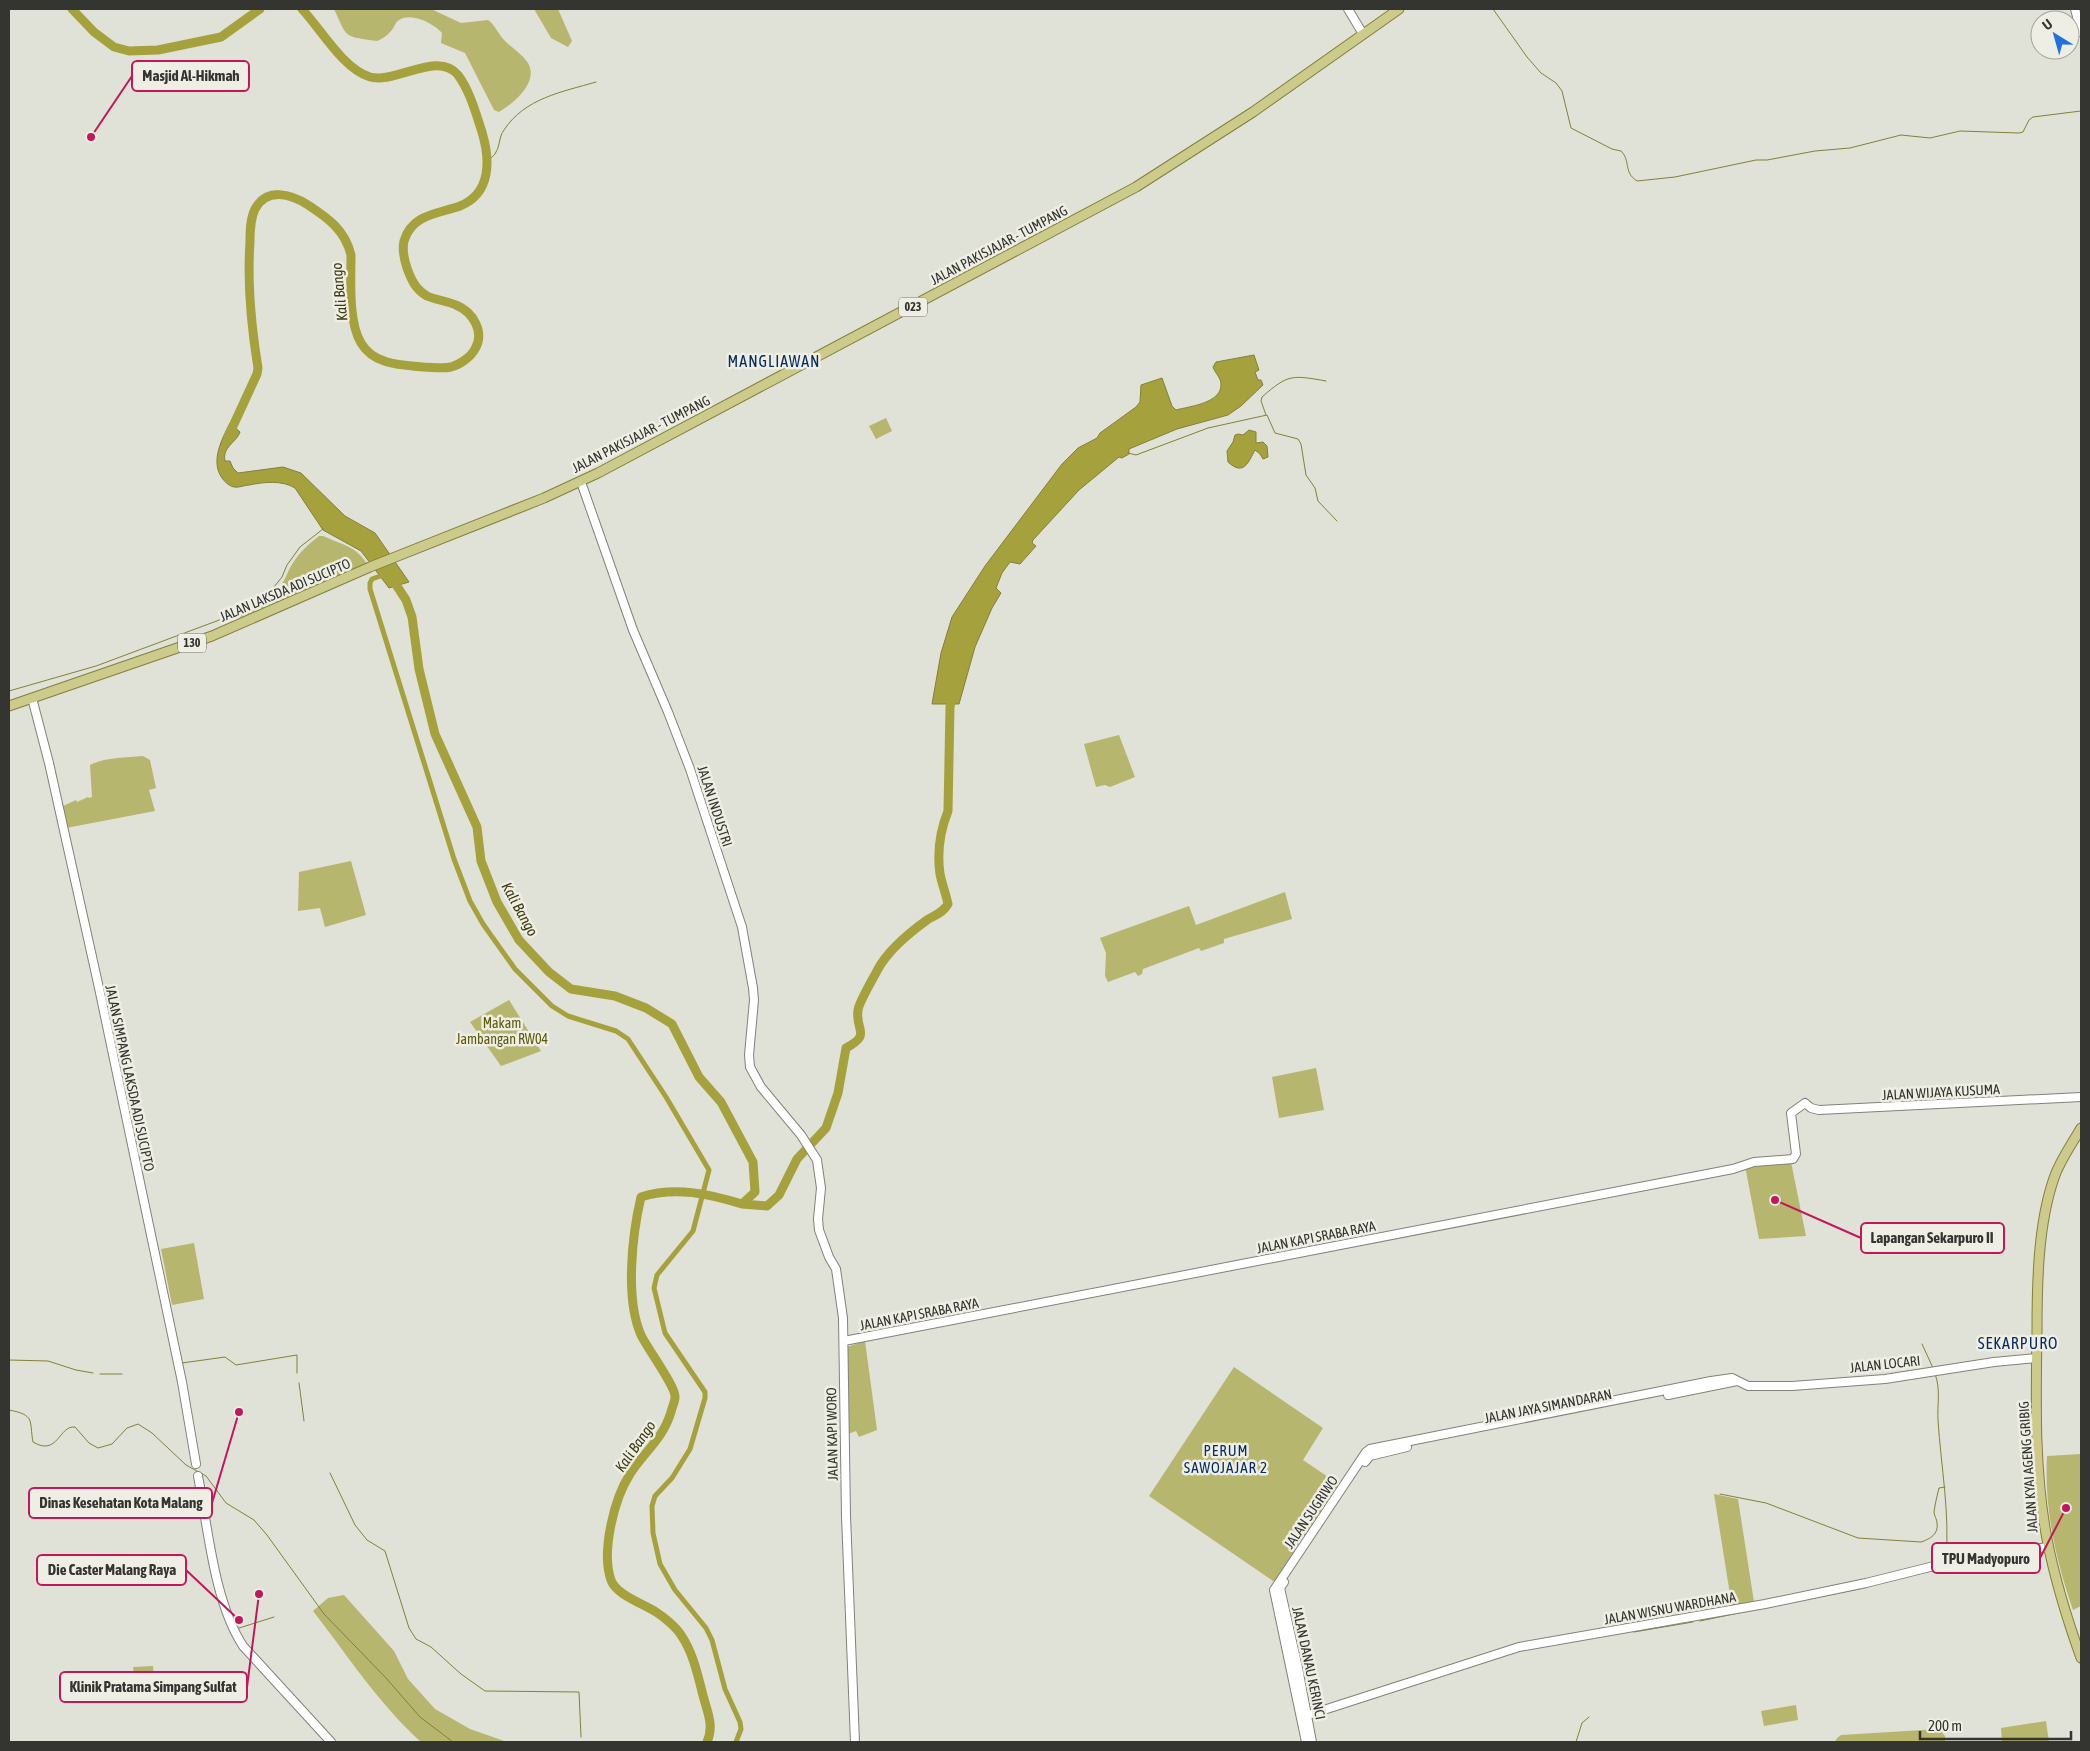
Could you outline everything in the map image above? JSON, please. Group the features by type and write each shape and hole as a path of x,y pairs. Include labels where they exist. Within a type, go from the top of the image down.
{"main road":[{"name":"JALAN PAKISJAJAR - TUMPANG","path":"400,555 494,519 581,482 645,450 1136,187 1253,112 1399,9"},
{"name":"JALAN LAKSDA ADI SUCIPTO","path":"9,706 212,636 400,555"},
{"name":"JALAN KYAI AGENG GRIBIG","path":"2081,1128 2057,1170 2045,1213 2037,1301 2036,1358 2039,1458 2049,1547 2057,1584 2081,1658"}],"street":[{"path":"1348,9 1363,34"},
{"path":"2075,9 2081,32"},
{"name":"JALAN INDUSTRI","path":"581,482 629,620 690,769 742,927 754,1000 748,1055 750,1067 766,1094 801,1135"},
{"name":"JALAN SIMPANG LAKSDA ADI SUCIPTO","path":"32,698 49,763 99,988 188,1409 196,1464"},
{"name":"JALAN WIJAYA KUSUMA","path":"1793,1159 1796,1154 1791,1113 1805,1103 1811,1108 1818,1110 2081,1097"},
{"name":"JALAN KAPI WORO","path":"801,1135 817,1160 821,1188 818,1230 836,1269 842,1305 845,1490 855,1742"},
{"name":"JALAN KAPI SRABA RAYA","path":"844,1341 1714,1173 1754,1162 1793,1159"},
{"name":"JALAN LOCARI","path":"1734,1381 1748,1386 1792,1386 1885,1379 1994,1362 2036,1358"},
{"name":"JALAN JAYA SIMANDARAN","path":"1370,1452 1711,1381 1734,1381"},
{"name":"JALAN SUGRIWO","path":"1277,1589 1370,1452"},
{"path":"198,1476 217,1575 234,1633 243,1646 331,1742"},
{"name":"JALAN WISNU WARDHANA","path":"1304,1716 1519,1647 1773,1603 1866,1583 1946,1562 1995,1553 2049,1547"},
{"name":"JALAN DANAU KERINCI","path":"1277,1589 1298,1668 1306,1742"},
{"name":"JALAN DANAU KERINCI","path":"1304,1716 1312,1742"}],"green space":[{"path":"334,9 431,9 461,23 488,20 505,41 528,63 531,70 528,84 518,98 499,112 494,110 465,53 441,43 442,33 434,26 410,17 398,21 389,33 377,41 352,37 345,31"},
{"path":"534,9 558,9 572,41 568,47 551,38"},
{"path":"886,418 892,431 876,439 869,426"},
{"path":"319,536 354,550 368,565 239,621 238,615 262,601 279,588 299,555"},
{"path":"1119,735 1135,777 1110,787 1105,785 1096,787 1084,744"},
{"path":"143,756 150,760 156,788 149,790 155,811 66,828 61,807 76,800 77,802 92,797 90,765 109,759"},
{"path":"351,861 366,915 325,927 320,908 298,911 299,872"},
{"path":"1285,892 1292,919 1224,939 1224,943 1201,951 1199,948 1143,969 1142,974 1138,976 1135,972 1108,982 1105,976 1106,953 1100,938 1189,906 1196,925"},
{"name":"Makam Jambangan RW04","path":"509,1000 541,1051 501,1066 470,1022"},
{"path":"1316,1068 1324,1110 1279,1118 1272,1077"},
{"path":"1791,1162 1806,1236 1759,1239 1745,1166"},
{"path":"194,1243 204,1299 172,1305 161,1249"},
{"path":"865,1341 877,1430 859,1437 856,1431 848,1434 847,1347"},
{"path":"1234,1367 1323,1428 1303,1460 1340,1485 1276,1580 1273,1581 1149,1496"},
{"path":"2081,1454 2081,1606 2073,1610 2061,1573 2052,1534 2047,1495 2047,1456"},
{"path":"1714,1494 1738,1499 1754,1602 1732,1607"},
{"path":"344,1595 394,1651 408,1679 435,1709 470,1729 507,1742 421,1742 391,1712 313,1611 328,1598"},
{"path":"153,1666 154,1680 135,1681 133,1667"},
{"path":"1796,1705 1798,1720 1764,1726 1761,1711"},
{"path":"2046,1721 2049,1742 2002,1742 2001,1728"},
{"path":"1939,1729 1945,1736 1945,1742 1835,1742 1841,1735"}],"shaded area":[{"path":"1254,355 1259,370 1255,372 1258,380 1261,380 1263,385 1241,406 1228,415 1177,429 1129,449 1129,454 1122,458 1119,457 1079,490 1033,540 1032,543 1036,546 1020,564 1010,562 1002,573 996,588 1001,593 992,608 975,647 959,704 932,704 941,653 952,617 985,566 1062,464 1078,448 1097,438 1100,433 1136,407 1140,402 1141,385 1162,378 1172,406 1176,410 1192,406 1212,399 1220,390 1221,382 1213,367 1216,362"},
{"path":"230,423 240,432 227,449 225,461 230,461 238,473 283,467 301,473 345,516 375,533 409,582 389,588 361,551 323,530 295,488 290,485 273,482 236,487 230,486 222,478 217,464 217,457 218,450"},
{"path":"1249,430 1256,432 1256,443 1263,442 1267,446 1268,457 1263,459 1255,450 1245,466 1238,468 1228,462 1227,451 1235,435 1243,435"}],"waterway":[{"name":"Kali Bango","path":"72,9 94,32 114,47 129,51 158,50 221,37 260,9"},
{"name":"Kali Bango","path":"228,437 257,374 258,368 249,289 250,230 255,209 260,202 273,195 287,196 308,205 335,226 345,238 351,255 351,300 354,323 361,343 373,356 397,364 448,368 468,358 478,343 478,329 468,312 456,305 427,296 416,287 407,268 403,251 404,241 413,225 427,216 460,206 478,193 483,184 487,164 485,142 466,88 458,75 450,68 439,66 428,66 380,78 360,73 341,57 302,9"},
{"path":"1493,9 1527,57 1541,73 1556,83 1562,91 1571,128 1612,149 1621,151 1626,159 1630,174 1637,181 1675,177 1756,160 1850,148 1901,135 1930,138 1960,131 2019,133 2023,132 2029,120 2033,117 2081,111"},
{"path":"488,161 495,153 504,130 522,110 557,93 596,82"},
{"path":"1266,415 1261,401 1262,397 1285,380 1298,377 1326,381"},
{"path":"1128,453 1136,455 1208,428 1267,415 1275,433 1298,439 1301,444 1306,475 1315,488 1318,501 1337,521"},
{"path":"9,691 96,666 230,616 252,605 270,592 282,577 287,565 300,547 323,529"},
{"name":"Kali Bango","path":"386,574 372,579 370,589 454,859 470,901 483,924 515,969 552,1006 568,1016 616,1031 628,1039 666,1097 709,1170 693,1231 657,1275 654,1288 665,1333 705,1392 705,1398 690,1449 672,1478 655,1496 652,1506 653,1533 660,1564 675,1590 706,1628 712,1640 725,1689 740,1722 741,1729 736,1742"},
{"name":"Kali Bango","path":"391,577 406,600 412,617 419,669 435,734 477,827 481,861 497,902 519,940 549,972 571,989 615,996 646,1008 672,1024 699,1077 721,1102 753,1162 755,1192 742,1204 705,1194 679,1192 666,1192 641,1197 633,1248 633,1304 641,1335 671,1385 675,1399 668,1422 653,1445 635,1466 624,1485 614,1511 608,1541 608,1568 614,1585 624,1595 656,1612 670,1622 679,1632 689,1650 698,1674 710,1720 707,1742"},
{"path":"742,1204 767,1206 779,1195 797,1159 826,1128 838,1093 846,1048 858,1039 861,1032 858,1017 859,1006 878,969 900,942 913,930 941,912 948,904 940,874 939,850 941,834 948,811 950,707 953,693"},
{"path":"1922,1344 1933,1368"},
{"path":"182,1363 225,1357 236,1365 297,1355 297,1373"},
{"path":"9,1360 48,1361 93,1373"},
{"path":"100,1374 122,1374"},
{"path":"1935,1374 1938,1385 1938,1420 1946,1507 1946,1559"},
{"path":"299,1383 304,1421"},
{"path":"9,1410 24,1414 30,1420 33,1442 41,1446 48,1446 65,1431 75,1427 89,1443 98,1448 112,1444 127,1428 138,1424 152,1433 186,1465 206,1476 226,1503 254,1520 324,1614 386,1678 420,1717 453,1742"},
{"path":"330,1473 355,1525 367,1540 385,1551 409,1628 416,1639 431,1647 461,1674 485,1691 579,1692 581,1737"},
{"path":"1720,1494 1766,1503 1858,1538 1921,1542 1931,1538 1937,1530 1934,1512 1935,1503 1939,1488 1945,1487"},
{"path":"1902,1578 1945,1566"},
{"path":"1794,1602 1864,1588"},
{"path":"1700,1621 1753,1610"},
{"path":"236,1629 274,1617"},
{"path":"1634,1632 1693,1622"},
{"path":"1576,1742 1582,1723 1589,1717"}],"place":[{"name":"Masjid Al-Hikmah","path":"91,137"},
{"name":"Lapangan Sekarpuro II","path":"1775,1200"},
{"name":"Dinas Kesehatan Kota Malang","path":"239,1412"},
{"name":"TPU Madyopuro","path":"2066,1508"},
{"name":"Klinik Pratama Simpang Sulfat","path":"259,1594"},
{"name":"Die Caster Malang Raya","path":"239,1620"}],"district":[{"name":"MANGLIAWAN","path":"774,361"},
{"name":"SEKARPURO","path":"2018,1343"},
{"name":"PERUM SAWOJAJAR 2","path":"1226,1458"}]}
